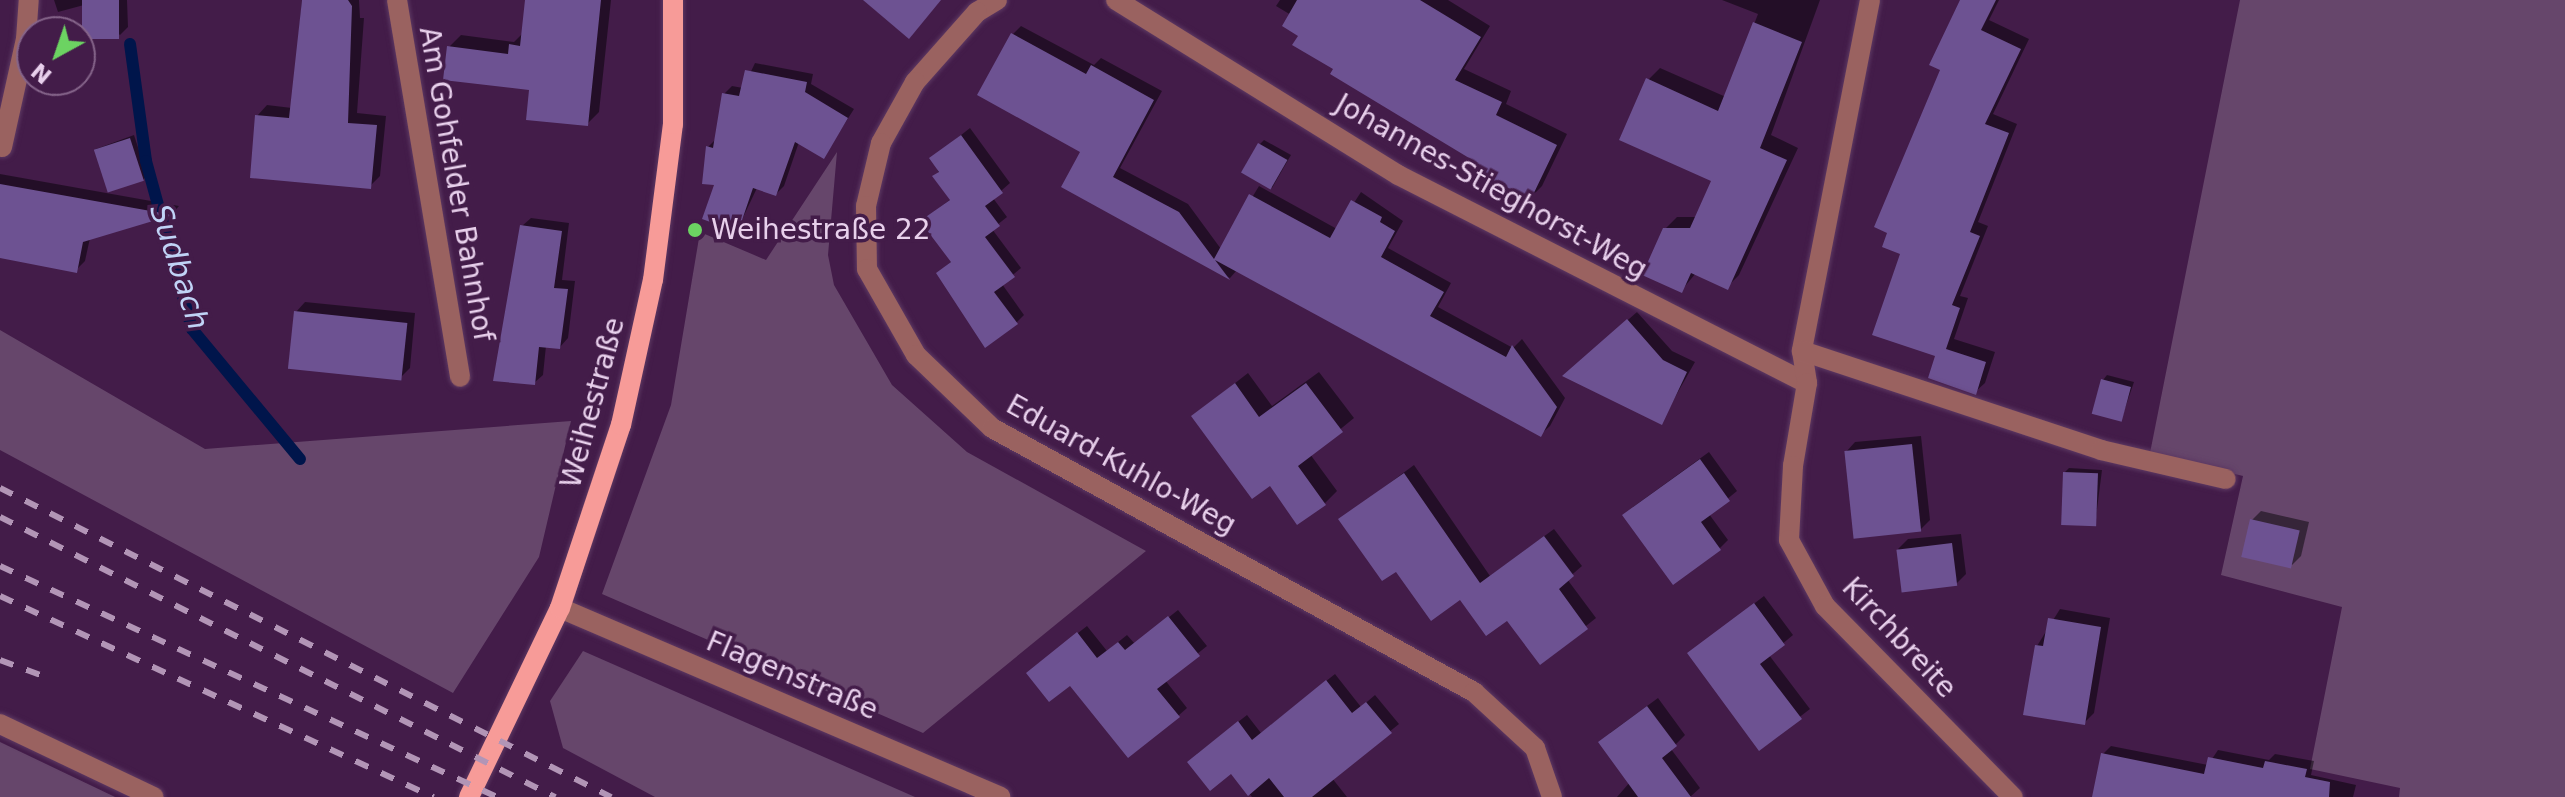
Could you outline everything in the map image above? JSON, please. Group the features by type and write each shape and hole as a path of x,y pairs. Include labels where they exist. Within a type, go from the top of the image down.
{"main road":[{"name":"Weihestraße","path":"469,797 560,608 621,425 653,280 673,124 673,0"}],"street":[{"path":"2,147 26,39 29,0"},
{"name":"Am Gohfelder Bahnhof","path":"397,0 460,377"},
{"name":"Eduard-Kuhlo-Weg","path":"997,0 977,12 915,82 881,143 866,206 867,269 916,355 992,428 1474,692 1535,748 1552,797"},
{"name":"Johannes-Stieghorst-Weg","path":"1116,0 1398,175 1807,383"},
{"name":"Kirchbreite","path":"1870,0 1802,351 1807,383 1793,466 1789,540 1825,606 2013,797"},
{"path":"1802,351 2101,450 2226,479"},
{"name":"Flagenstraße","path":"560,608 1000,797"},
{"path":"0,724 154,797"}],"shaded area":[{"path":"2240,0 2565,0 2565,797 2399,797 2400,788 2310,769 2342,607 2221,575 2243,476 2150,453"},
{"path":"837,152 828,255 834,285 892,385 967,452 1146,551 923,733 602,594 671,405 700,232 766,260"},
{"path":"0,330 205,449 571,421 539,557 453,693 0,450"},
{"path":"583,651 915,797 655,797 563,748 550,701"},
{"path":"0,742 113,796 115,797 0,797"}],"building":[{"path":"82,0 119,0 119,39 96,39 96,16 82,16"},
{"path":"302,0 348,0 352,6 348,123 377,125 371,189 250,178 255,115 289,118"},
{"path":"525,0 601,0 588,126 526,120 529,90 443,80 447,46 508,54 509,44 520,46"},
{"path":"863,0 941,0 909,39"},
{"path":"1297,0 1420,0 1481,37 1455,80 1502,102 1496,115 1557,145 1531,199 1470,170 1474,161 1330,74 1333,69 1292,45 1298,36 1282,26"},
{"path":"1960,0 1996,0 1981,30 2021,49 1985,124 2009,133 1970,232 1980,236 1952,305 1960,308 1946,349 1986,362 1976,395 1928,378 1935,356 1872,335 1900,254 1882,247 1887,233 1874,227 1940,70 1929,65"},
{"path":"1753,22 1802,42 1760,148 1787,160 1728,290 1691,273 1682,293 1642,275 1663,228 1690,228 1711,181 1619,140 1646,78 1718,111"},
{"path":"1011,33 1086,74 1091,65 1154,100 1113,177 1179,212 1214,259 1249,194 1330,238 1351,200 1382,217 1380,222 1395,231 1381,257 1444,292 1430,316 1506,357 1512,345 1557,407 1541,437 1215,260 1230,280 1061,187 1080,152 977,95"},
{"path":"745,70 807,82 805,92 848,118 824,159 795,142 776,196 753,188 738,232 702,219 714,185 702,184 706,146 713,148 722,93 739,96"},
{"path":"961,135 1003,193 985,206 1000,226 985,237 1015,277 994,292 1018,324 985,348 936,273 951,262 920,221 950,200 932,176 939,172 929,158"},
{"path":"130,138 144,181 108,193 94,150"},
{"path":"1258,143 1287,160 1270,189 1241,172"},
{"path":"0,184 173,215 83,242 77,273 0,258"},
{"path":"520,225 562,231 554,288 568,289 560,349 539,347 535,385 493,381"},
{"path":"294,311 407,323 401,381 288,369"},
{"path":"1627,319 1663,360 1687,372 1662,425 1562,376"},
{"path":"2101,379 2131,387 2122,422 2092,414"},
{"path":"1235,383 1259,417 1306,383 1343,432 1298,466 1326,505 1297,525 1270,486 1252,499 1191,416"},
{"path":"1912,444 1921,532 1854,539 1844,451"},
{"path":"1700,459 1730,501 1701,522 1721,550 1673,585 1622,515"},
{"path":"2063,472 2098,473 2096,526 2061,525"},
{"path":"1404,473 1480,583 1544,536 1574,576 1559,589 1588,629 1540,665 1507,621 1486,636 1460,600 1431,621 1396,572 1382,581 1338,519"},
{"path":"2250,519 2300,530 2291,568 2241,557"},
{"path":"1952,543 1957,586 1902,593 1896,550"},
{"path":"1754,603 1785,645 1760,664 1802,719 1759,751 1687,653"},
{"path":"1168,616 1200,656 1157,689 1180,717 1128,758 1070,686 1049,702 1026,673 1077,632 1097,658 1118,642 1125,650"},
{"path":"2048,618 2101,627 2085,725 2023,715 2035,645 2043,646"},
{"path":"1326,680 1352,713 1366,702 1392,733 1312,797 1284,797 1269,778 1248,796 1231,774 1210,791 1187,762 1238,721 1252,740"},
{"path":"1647,706 1677,746 1662,758 1691,797 1638,797 1598,742"},
{"path":"2101,753 2204,774 2208,757 2263,768 2265,761 2307,769 2305,777 2330,782 2329,797 2092,797"}],"waterway":[{"name":"Sudbach","path":"130,44 146,161 192,329 300,459"}],"railway":[{"path":"0,488 611,797"},
{"path":"0,517 555,797"},
{"path":"0,566 497,797"},
{"path":"0,596 434,797"},
{"path":"0,660 43,676"}],"place":[{"name":"Weihestraße 22","path":"695,230"}]}
